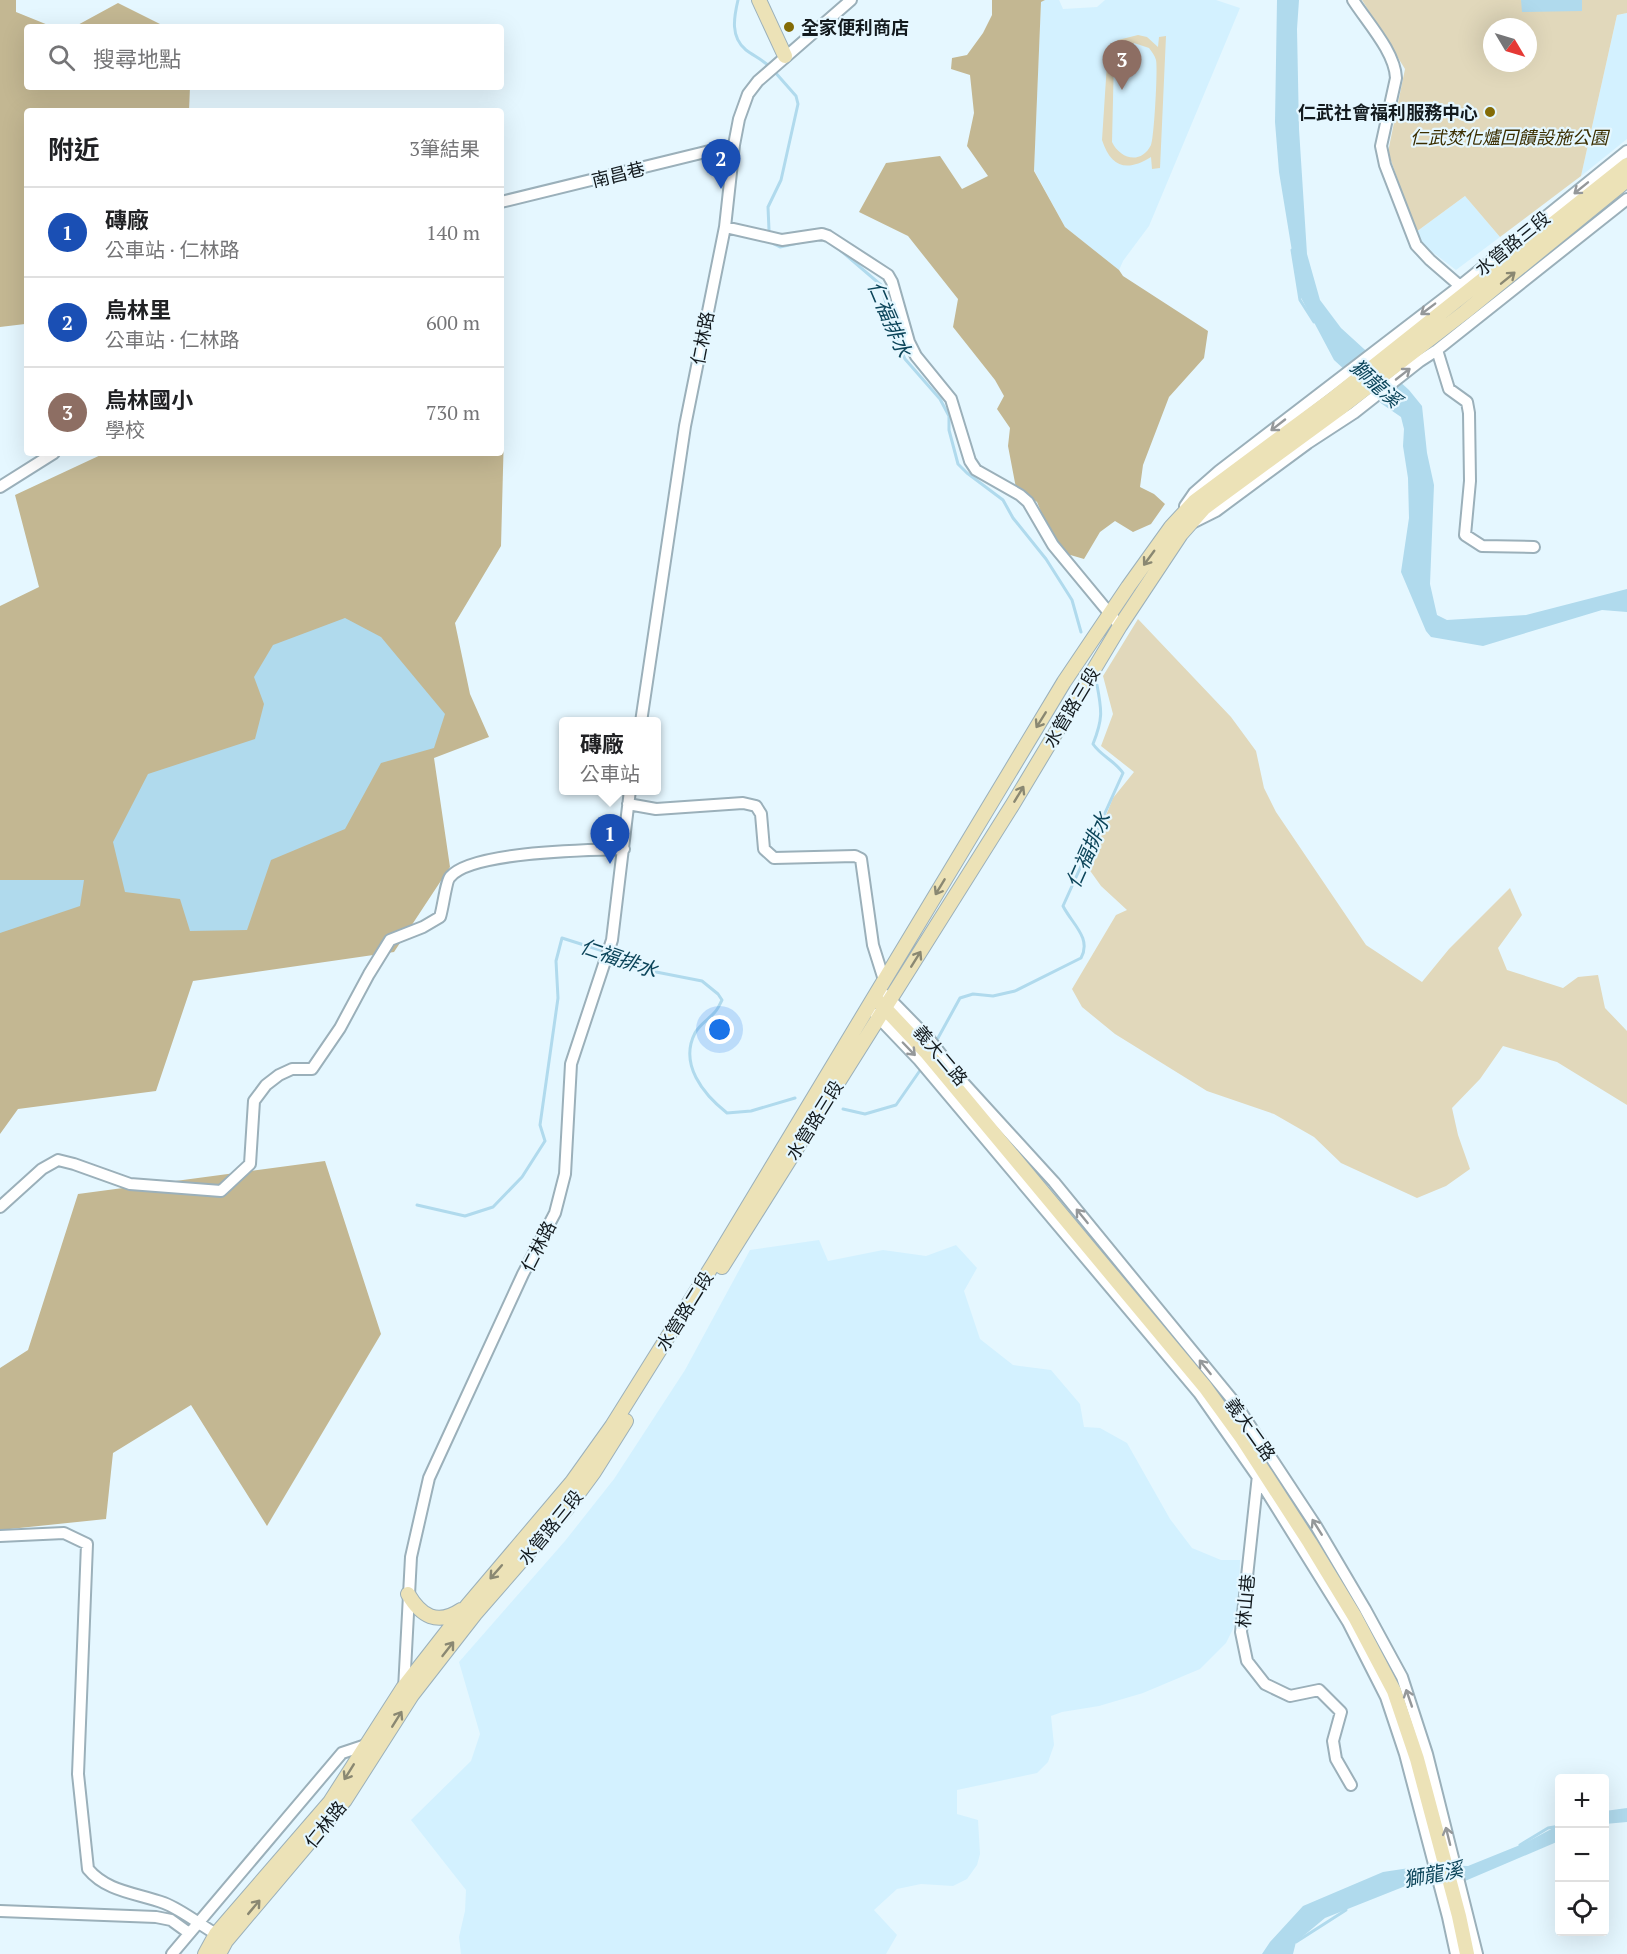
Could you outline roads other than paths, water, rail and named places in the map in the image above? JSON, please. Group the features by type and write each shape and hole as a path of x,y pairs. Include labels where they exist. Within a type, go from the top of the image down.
{"main road":[{"path":"759,0 781,60"},
{"name":"水管路三段","path":"1408,347 1460,292 1627,165"},
{"name":"水管路三段","path":"1408,347 1468,317 1627,180"},
{"path":"1339,401 1408,347"},
{"name":"水管路三段","path":"876,993 992,799 1109,613 1171,527 1195,501 1339,401"},
{"name":"水管路三段","path":"407,1691 569,1506 594,1472 1013,804 1120,626 1188,525 1204,508 1339,401"},
{"name":"義大二路","path":"876,993 885,1008 927,1053 1205,1387 1260,1474 1322,1561 1394,1691 1417,1759 1467,1954"},
{"name":"水管路二段","path":"467,1605 572,1482 612,1426 714,1263 876,993"},
{"path":"408,1594 417,1609 428,1616 443,1618 453,1615 467,1605"},
{"path":"407,1691 467,1605"},
{"name":"仁林路","path":"205,1954 216,1934 330,1802 366,1745 407,1691"},
{"name":"仁林路","path":"219,1954 226,1941 345,1800 407,1691"}],"street":[{"name":"仁林路","path":"642,717 685,426 724,227 739,119 748,94 765,74 851,0"},
{"path":"1353,0 1389,54 1396,70 1382,146 1385,165 1416,245 1460,292 1468,317"},
{"name":"南昌巷","path":"504,201 734,145"},
{"name":"水管路三段","path":"1460,292 1627,151"},
{"name":"水管路三段","path":"1408,347 1437,350 1468,317 1627,199"},
{"path":"724,227 782,240 822,234 888,275 909,342 916,356 951,399 970,461 976,470 1028,502 1053,545 1120,626"},
{"path":"1339,401 1408,347"},
{"path":"1437,350 1449,389 1467,402 1469,413 1470,481 1465,535 1482,546 1534,547"},
{"path":"0,487 49,456"},
{"name":"仁林路","path":"407,1691 408,1594 411,1557 429,1478 523,1274 555,1213 565,1174 571,1064 612,940 629,795"},
{"path":"628,804 656,809 743,803 756,806 761,814 764,849 774,858 855,856 861,859 873,945 876,993"},
{"path":"0,1207 42,1169 58,1161 74,1164 130,1184 221,1191 250,1164 254,1101 266,1085 279,1075 292,1070 312,1069 340,1028 390,940 423,927 440,917 445,902 448,879 458,869 497,858 556,850 624,849"},
{"name":"義大二路","path":"885,1008 930,1040 960,1079 1054,1182 1235,1403 1322,1535 1401,1677 1417,1759"},
{"path":"1260,1474 1273,1460"},
{"name":"林山巷","path":"1260,1474 1241,1632 1247,1661 1257,1676 1273,1689 1290,1696 1319,1690 1341,1712 1332,1741 1336,1759 1351,1785"},
{"path":"0,1536 64,1533 87,1544 78,1774 88,1869 95,1879 106,1886 165,1904 216,1934"},
{"path":"172,1954 342,1754 366,1745"},
{"path":"0,1911 156,1917 171,1920 189,1933"},
{"name":"義大二路","path":"1456,1954 1458,1915"},
{"name":"義大二路","path":"1458,1915 1478,1954"}],"water":[{"name":"獅龍溪","path":"1277,0 1299,0 1297,29 1299,129 1307,254 1320,300 1341,328 1409,390 1422,406 1427,453 1434,485 1430,584 1437,615 1447,620 1526,615 1627,589 1627,612 1602,610 1483,646 1431,637 1426,631 1401,572 1409,518 1408,478 1401,417 1382,404 1334,360 1299,294 1279,172 1275,122"},
{"path":"1521,0 1582,0 1582,11 1522,12"},
{"path":"345,618 381,637 445,714 434,748 381,763 345,829 271,860 247,930 190,931 180,899 125,892 113,842 148,774 255,739 264,704 254,677 273,645"},
{"path":"0,880 84,880 80,906 0,933"},
{"path":"1627,1808 1627,1822 1609,1824 1609,1810"},
{"name":"獅龍溪","path":"1555,1827 1555,1843 1465,1881 1408,1885 1325,1918 1296,1942 1293,1954 1262,1954 1303,1906 1383,1872 1429,1865 1468,1866 1525,1843"}],"waterway":[{"name":"仁福排水","path":"738,0 734,26 737,39 746,50 770,67"},
{"name":"仁福排水","path":"769,230 768,207 781,180 798,104 796,96 774,71"},
{"name":"仁福排水","path":"774,244 780,247 807,241"},
{"name":"仁福排水","path":"840,250 881,285 896,339 905,359 940,399 949,416 949,430 958,464 1003,500 1013,518 1046,559 1072,600 1081,632"},
{"name":"獅龍溪","path":"1292,250 1300,300 1314,322"},
{"name":"仁福排水","path":"938,1038 960,998 973,994 993,996 1015,991 1081,958 1084,951 1083,938 1063,906 1123,773 1093,744 1101,715 1097,685"},
{"name":"仁福排水","path":"417,1205 465,1216 493,1207 522,1177 545,1141 540,1125 558,998 556,961 562,938 625,958 651,971 702,981 718,994 722,1000 716,1011 695,1033 690,1056 696,1078 702,1088 727,1113 751,1111 795,1098"},
{"name":"仁福排水","path":"843,1109 865,1114 896,1105 921,1069"},
{"name":"獅龍溪","path":"1520,1845 1548,1828 1555,1827"},
{"name":"獅龍溪","path":"1296,1942 1346,1910"}],"place":[{"name":"全家便利商店","path":"789,27"},
{"name":"烏林國小","path":"1122,90"},
{"name":"仁武社會福利服務中心","path":"1490,112"},
{"name":"烏林里","path":"721,189"},
{"name":"磚廠","path":"610,864"}],"park label":[{"name":"仁武焚化爐回饋設施公園","path":"1509,137"}]}
